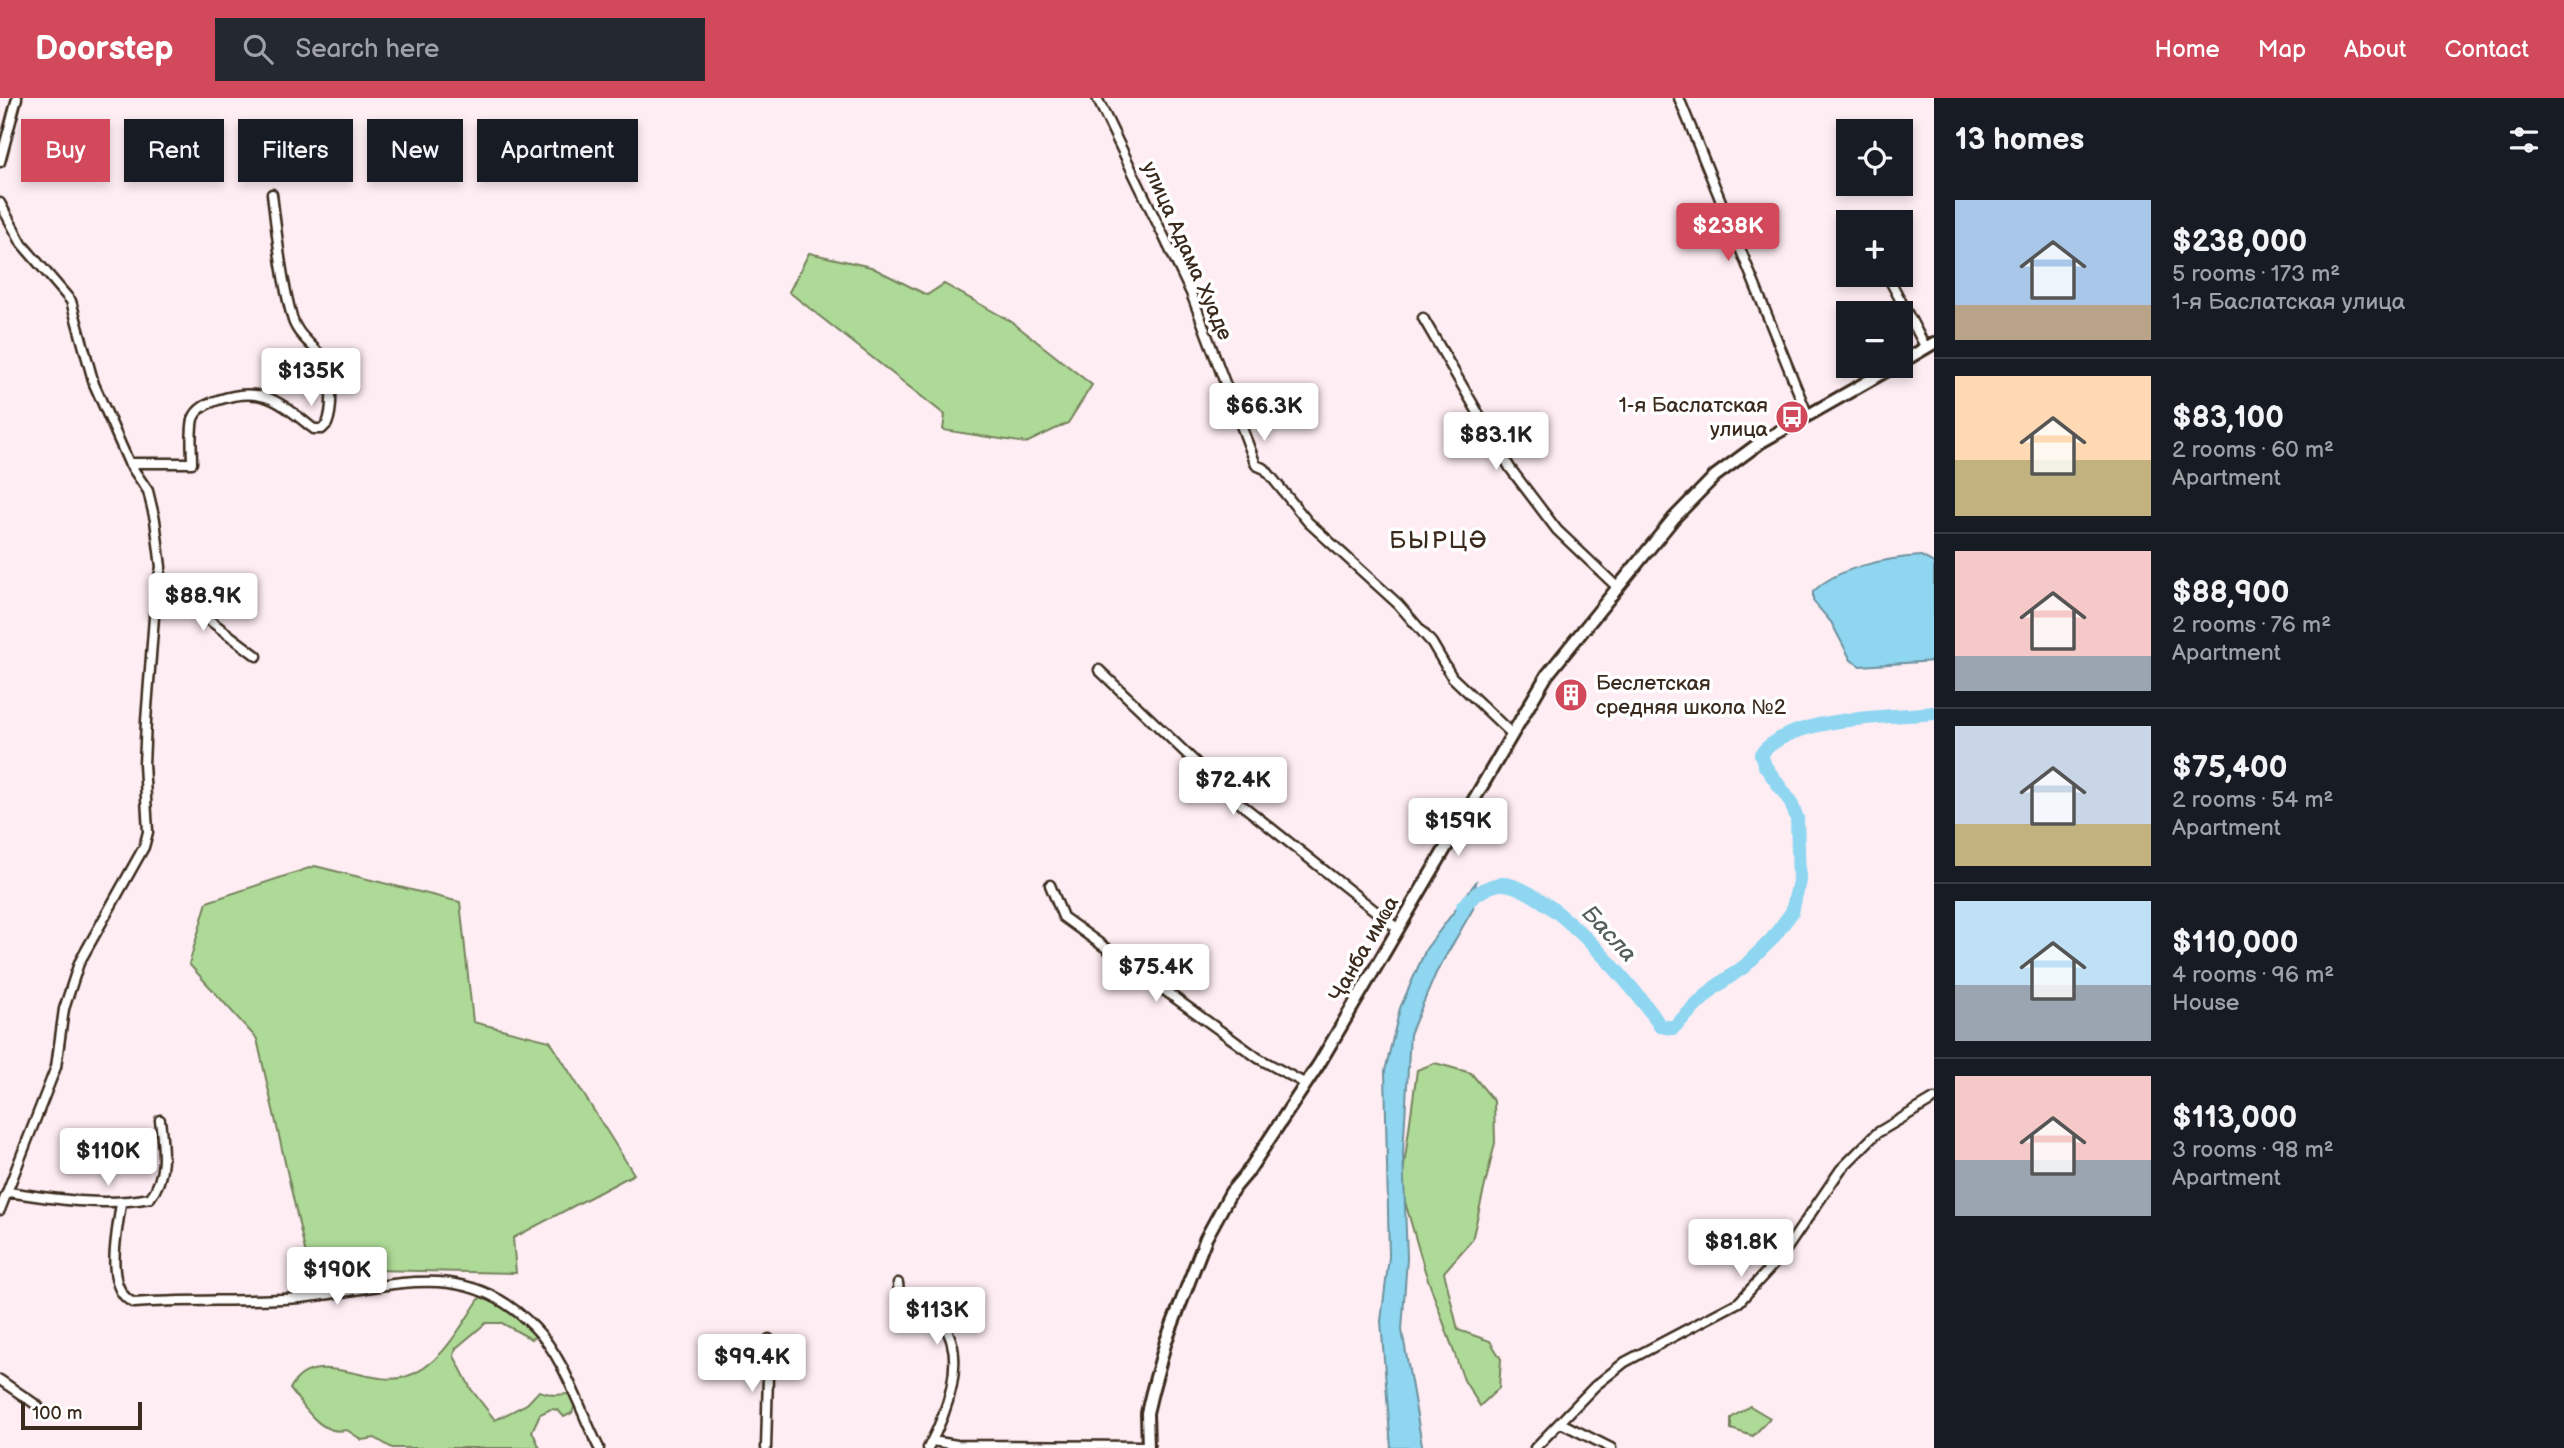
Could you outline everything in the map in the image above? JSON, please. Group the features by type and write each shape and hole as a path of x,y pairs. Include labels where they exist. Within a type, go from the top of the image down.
{"street":[{"path":"0,162 18,98"},
{"name":"улица Адама Хуаде","path":"1097,98 1191,293 1256,465 1265,469 1308,522 1398,604 1432,643 1452,677 1512,734"},
{"path":"1679,98 1808,416"},
{"path":"129,463 192,463 192,426 198,410 206,404 240,393 247,392 277,402 314,429 322,429 327,424 330,389 327,372 323,358 293,322 284,282 272,194"},
{"path":"0,202 22,244 71,300 94,384 129,463 148,491 161,567 156,591 144,764 148,832 144,847 79,963 64,1009 56,1067 0,1210"},
{"path":"1894,287 1930,346 1913,356"},
{"path":"1423,318 1510,468 1557,530 1617,587"},
{"name":"Ҷанба имҩа","path":"1148,1447 1147,1413 1152,1392 1166,1340 1201,1250 1231,1192 1247,1173 1306,1084 1547,675 1674,518 1715,476 1761,442 1874,378"},
{"path":"156,591 172,592 257,656"},
{"path":"1099,670 1232,797 1398,929"},
{"path":"1050,885 1063,917 1258,1058 1306,1084"},
{"path":"1535,1448 1595,1386 1625,1362 1739,1302 1783,1254 1841,1169 1877,1133 1934,1099"},
{"path":"8,1192 61,1200 121,1203 150,1198 161,1181 163,1149 160,1120"},
{"path":"121,1203 115,1267 120,1290 125,1299 134,1303 298,1298 425,1280 477,1288 502,1299 535,1328 558,1363 599,1448"},
{"path":"898,1283 898,1304 901,1312 943,1324 951,1344 954,1366 951,1388 930,1444 1148,1447"},
{"path":"766,1448 769,1339"},
{"path":"0,1380 38,1406"},
{"path":"1561,1423 1611,1448"}],"green space":[{"path":"809,253 871,267 927,295 944,284 1012,322 1092,385 1068,423 1026,443 943,430 945,415 789,292"},
{"path":"315,866 460,902 473,1022 550,1041 634,1174 513,1238 516,1273 372,1270 311,1277 257,1039 189,964 207,902"},
{"path":"1435,1063 1471,1073 1494,1101 1495,1143 1472,1240 1444,1272 1458,1330 1490,1341 1501,1359 1499,1388 1480,1406 1464,1380 1425,1271 1401,1188 1417,1070"},
{"path":"484,1292 504,1302 534,1331 535,1337 531,1339 502,1323 486,1323 456,1348 454,1356 471,1389 495,1420 527,1404 539,1391 554,1395 569,1394 575,1405 572,1413 564,1417 558,1410 551,1409 540,1414 532,1431 540,1448 392,1448 375,1438 362,1440 347,1430 329,1429 314,1418 290,1389 300,1376 312,1370 327,1369 391,1379 418,1371 441,1353"},
{"path":"1750,1406 1770,1418 1753,1436 1731,1429 1731,1418"}],"water":[{"path":"1921,556 1934,563 1934,661 1860,666 1851,660 1831,622 1813,601 1813,592 1835,576 1864,565"},
{"path":"1476,882 1473,909 1436,973 1410,1034 1403,1153 1407,1258 1402,1330 1422,1445 1421,1448 1391,1448 1381,1321 1389,1257 1385,1071 1400,1008 1426,949"}],"waterway":[{"name":"Басла","path":"1463,906 1478,893 1497,885 1510,885 1529,893 1550,907 1593,945 1632,988 1660,1026 1673,1028 1714,988 1745,966 1772,939 1792,912 1799,881 1797,818 1790,801 1765,766 1761,754 1775,741 1817,725 1934,713"}],"place":[{"name":"1-я Баслатская улица","path":"1792,417"},
{"name":"Беслетская средняя школа №2","path":"1571,695"}],"district":[{"name":"БЫРЦӘ","path":"1439,540"}]}
